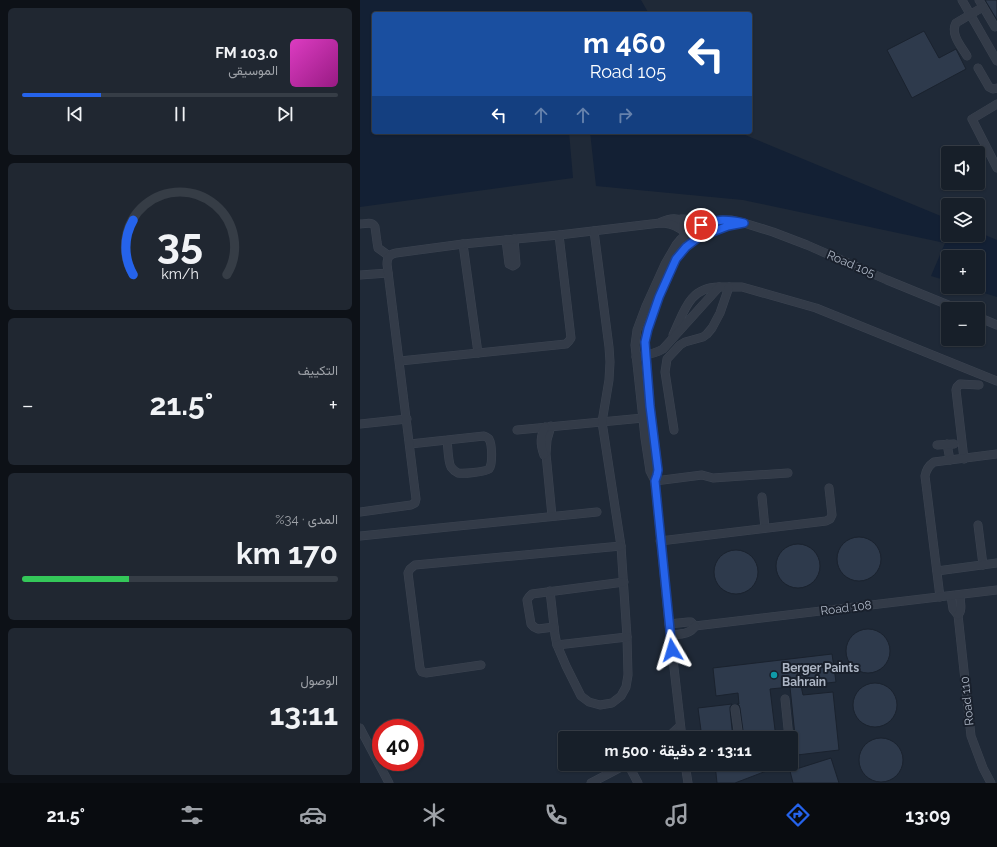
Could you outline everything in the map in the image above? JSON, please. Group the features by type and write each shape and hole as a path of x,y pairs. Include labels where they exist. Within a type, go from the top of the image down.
{"street":[{"path":"962,0 996,55"},
{"path":"966,56 954,35 956,23 971,14 981,3 995,27"},
{"path":"978,68 989,87 993,89 997,88"},
{"path":"997,104 972,119 997,168"},
{"path":"660,223 672,218 689,220 720,220"},
{"path":"680,219 689,225 690,231"},
{"name":"Road 105","path":"681,731 655,481 650,471 642,418 635,345 637,330 646,306 665,264 676,245 690,231 706,223 720,220 732,220 773,232 807,245 941,302"},
{"path":"360,224 369,223 374,225 378,248 389,256"},
{"path":"360,512 407,506 415,503 416,499 388,273 387,260 389,256 396,253 463,244 660,223 674,225 690,231 696,238"},
{"name":"Road 105","path":"655,481 658,470 650,406 645,342 659,297 676,259 696,238 728,226 744,223"},
{"path":"550,591 557,645 580,696 590,702 600,705 612,703 621,696 626,687 628,675 627,637 621,546 602,422 610,362 594,231"},
{"path":"400,361 566,344 571,338 558,235"},
{"path":"463,244 478,353"},
{"path":"360,275 388,273"},
{"path":"669,343 689,302 697,293 711,287 742,287 816,308 997,381"},
{"path":"636,357 646,356 663,349 719,287"},
{"path":"674,430 665,372 667,359 680,345 703,337 707,334 712,328 720,312 729,287"},
{"path":"985,320 997,325"},
{"path":"964,459 956,390 960,384 979,385"},
{"path":"642,408 650,406"},
{"path":"517,430 642,418"},
{"path":"360,424 407,419"},
{"path":"548,426 547,459 552,516"},
{"path":"410,444 447,440 484,436 490,440 492,460 489,469 485,471 463,473 454,471 450,463 447,440"},
{"path":"937,445 950,444 950,460"},
{"path":"940,597 925,476 927,468 934,462 997,454"},
{"path":"655,481 702,475 713,478 788,472"},
{"path":"660,541 826,521 830,519 832,515 829,488"},
{"path":"762,497 765,528"},
{"path":"360,536 597,512"},
{"path":"978,525 983,565"},
{"path":"481,665 426,673 422,672 420,668 408,573 410,569 415,565 621,546"},
{"path":"937,571 997,563"},
{"path":"554,626 538,629 531,624 527,600 532,594 624,582"},
{"name":"Road 108","path":"670,635 690,632 696,626 997,590"},
{"name":"Road 110","path":"960,595 961,609 958,615 971,736 983,768 991,783"},
{"name":"Road 110","path":"951,596 953,609 958,615"},
{"name":"Road 108","path":"669,624 691,622 696,626"},
{"path":"557,645 627,637"},
{"path":"785,699 788,731"},
{"path":"735,709 738,731"},
{"path":"675,731 680,726"},
{"path":"360,728 389,783"},
{"path":"591,783 614,771"},
{"path":"631,771 638,783"},
{"path":"685,771 688,783"}],"water":[{"path":"360,0 641,0 648,12 372,12 372,134 569,134 573,178 360,207"},
{"path":"590,134 743,134 941,216 941,242 985,242 985,235 997,240 997,297 985,293 985,250 942,250 945,243 743,200 596,186"},
{"path":"941,252 941,279 931,276"}],"building":[{"path":"985,0 997,0 997,20"},
{"path":"924,31 939,58 956,49 966,69 912,98 887,50"},
{"path":"859,537 871,541 877,547 881,559 877,571 871,577 859,581 847,577 841,571 837,559 841,547 847,541"},
{"path":"798,544 810,548 816,554 820,566 816,578 810,584 798,588 786,584 780,578 776,566 780,554 786,548"},
{"path":"736,550 748,554 754,560 758,572 754,584 748,590 736,594 724,590 718,584 714,572 718,560 724,554"},
{"path":"868,629 880,633 886,639 890,651 886,663 880,669 868,673 856,669 850,663 846,651 850,639 856,633"},
{"path":"832,654 836,682 801,686 803,695 833,692 839,750 798,755 798,731 795,731 790,687 770,689 775,731 743,731 740,708 737,704 739,704 738,693 716,696 713,668"},
{"path":"875,683 887,687 893,693 897,705 893,717 887,723 875,727 863,723 857,717 853,705 857,693 863,687"},
{"path":"732,704 730,710 732,731 701,731 698,708"},
{"path":"881,738 893,742 899,748 903,760 899,772 893,778 881,782 869,778 863,772 859,760 863,748 869,742"},
{"path":"831,758 839,783 793,783 790,771 798,771 798,768"},
{"path":"716,771 766,771 735,783 717,783"}],"place":[{"name":"Berger Paints Bahrain","path":"774,675"}],"route":[{"path":"672,650 655,481 658,470 650,406 645,342 659,297 676,259 686,247 699,237 728,226 744,223 732,220 720,220 701,225"}]}
